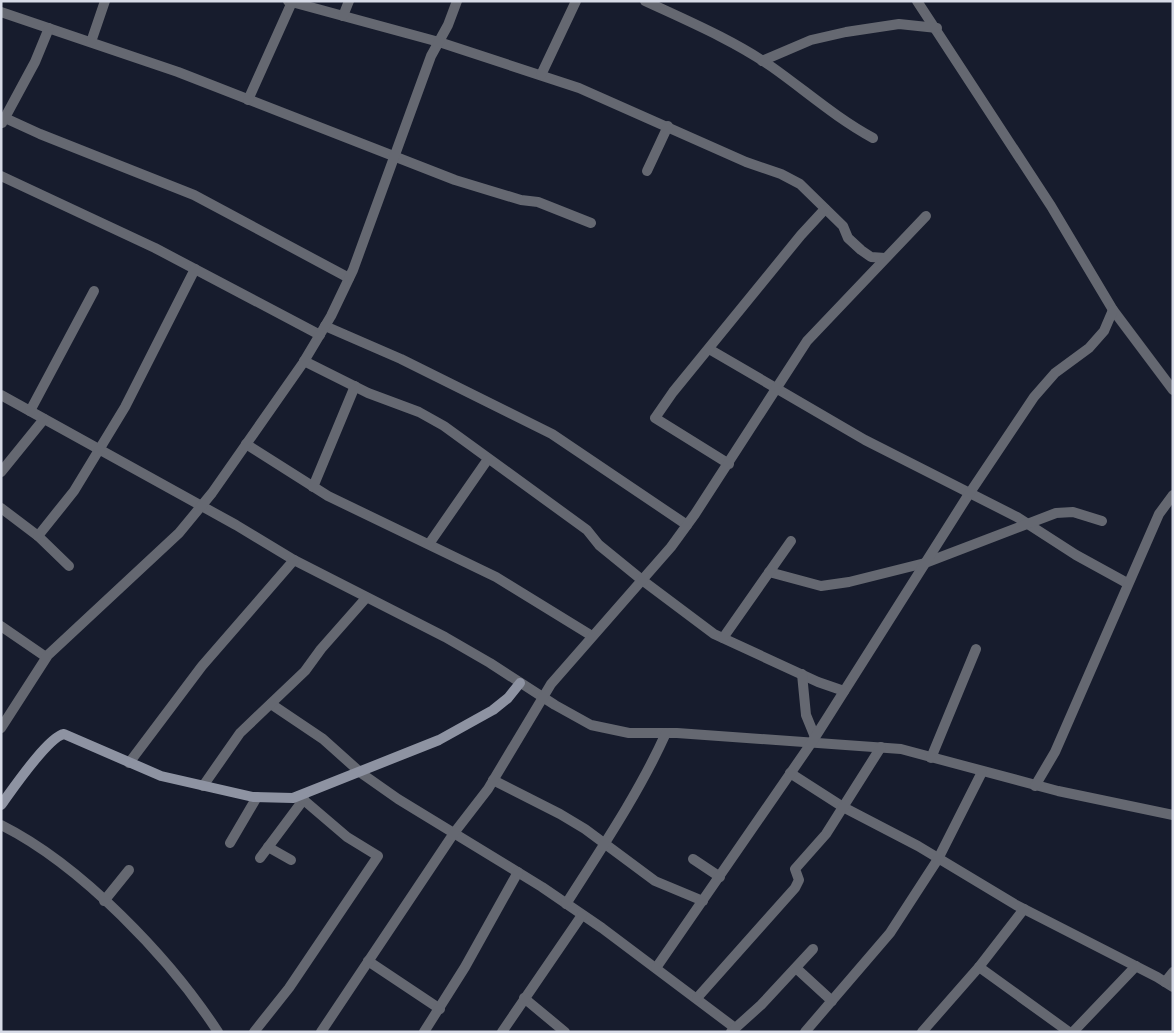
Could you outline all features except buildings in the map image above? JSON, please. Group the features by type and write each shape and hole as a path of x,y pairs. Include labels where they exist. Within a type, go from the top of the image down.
{"street":[{"path":"91,42 105,1"},
{"path":"344,16 349,1"},
{"path":"3,723 46,657 161,551 202,506 304,361 326,326 350,278 431,56 458,1"},
{"path":"541,75 576,1"},
{"path":"645,1 721,37 762,61 831,113 873,138"},
{"path":"918,1 1051,206 1114,310 1173,390"},
{"path":"248,100 290,2 439,42 541,75 578,88 668,126 746,162 781,174 800,184 843,226 848,238 861,250 871,256 885,258"},
{"path":"1,12 91,42 248,100 455,180 521,200 538,202 591,223"},
{"path":"762,61 811,40 846,32 899,24 937,28"},
{"path":"49,28 35,62 4,115 62,144 194,195 350,278"},
{"path":"647,171 668,126"},
{"path":"1,176 195,269 320,335"},
{"path":"729,464 655,418 673,392 801,235 825,209"},
{"path":"321,1032 454,833 493,780 551,684 642,580 687,525 729,464 807,340 926,216"},
{"path":"38,536 74,491 83,474 100,450 125,407 195,269"},
{"path":"30,411 94,291"},
{"path":"656,968 814,739 924,563 1034,397 1055,373 1094,342 1104,331 1114,310"},
{"path":"326,326 401,359 552,434 687,525"},
{"path":"709,349 865,440 1027,523 1076,555 1127,583"},
{"path":"304,361 355,386 418,412 444,426 587,530 599,544 642,580 723,638 844,691"},
{"path":"313,487 355,386"},
{"path":"1,395 202,506 294,560 445,637 543,698 591,725 629,733 814,739 901,749 1035,786 1173,814"},
{"path":"1,472 44,419"},
{"path":"246,444 313,487 357,511 496,577 592,636"},
{"path":"428,544 488,459"},
{"path":"1035,786 1055,752 1127,583 1159,514 1173,495"},
{"path":"1,508 38,536 70,566"},
{"path":"769,572 821,586 849,582 924,563 1056,513 1073,512 1102,521"},
{"path":"723,638 791,541"},
{"path":"129,763 202,666 294,560"},
{"path":"203,786 240,733 305,671 321,648 366,598"},
{"path":"1,626 46,657"},
{"path":"931,758 976,649"},
{"path":"802,674 806,715 814,739"},
{"path":"1,805 27,769 60,734 70,735 161,776 257,797 302,798 439,740 475,722 508,698 520,683"},
{"path":"271,704 323,740 361,773 398,799 518,872 582,914 697,998 733,1030 761,1005 813,949"},
{"path":"566,904 656,756 666,733"},
{"path":"697,998 795,888 799,880 794,869 826,834 881,747"},
{"path":"806,1032 890,933 938,859 982,772"},
{"path":"790,774 843,807 918,846 1024,909 1136,966 1169,985 1173,972"},
{"path":"493,780 560,814 660,884 677,888 703,901"},
{"path":"230,843 257,797"},
{"path":"260,858 302,798"},
{"path":"254,1032 289,988 378,856 347,837 302,798"},
{"path":"1,825 47,853 104,901 146,942 194,995 218,1032"},
{"path":"268,847 291,860"},
{"path":"693,859 720,877"},
{"path":"104,901 129,870"},
{"path":"424,1032 440,1009 518,872"},
{"path":"922,1032 979,967 1024,909"},
{"path":"502,1032 582,914"},
{"path":"368,961 440,1009"},
{"path":"979,967 1071,1032 1136,966"},
{"path":"796,968 832,1001"},
{"path":"524,998 565,1032"}]}
